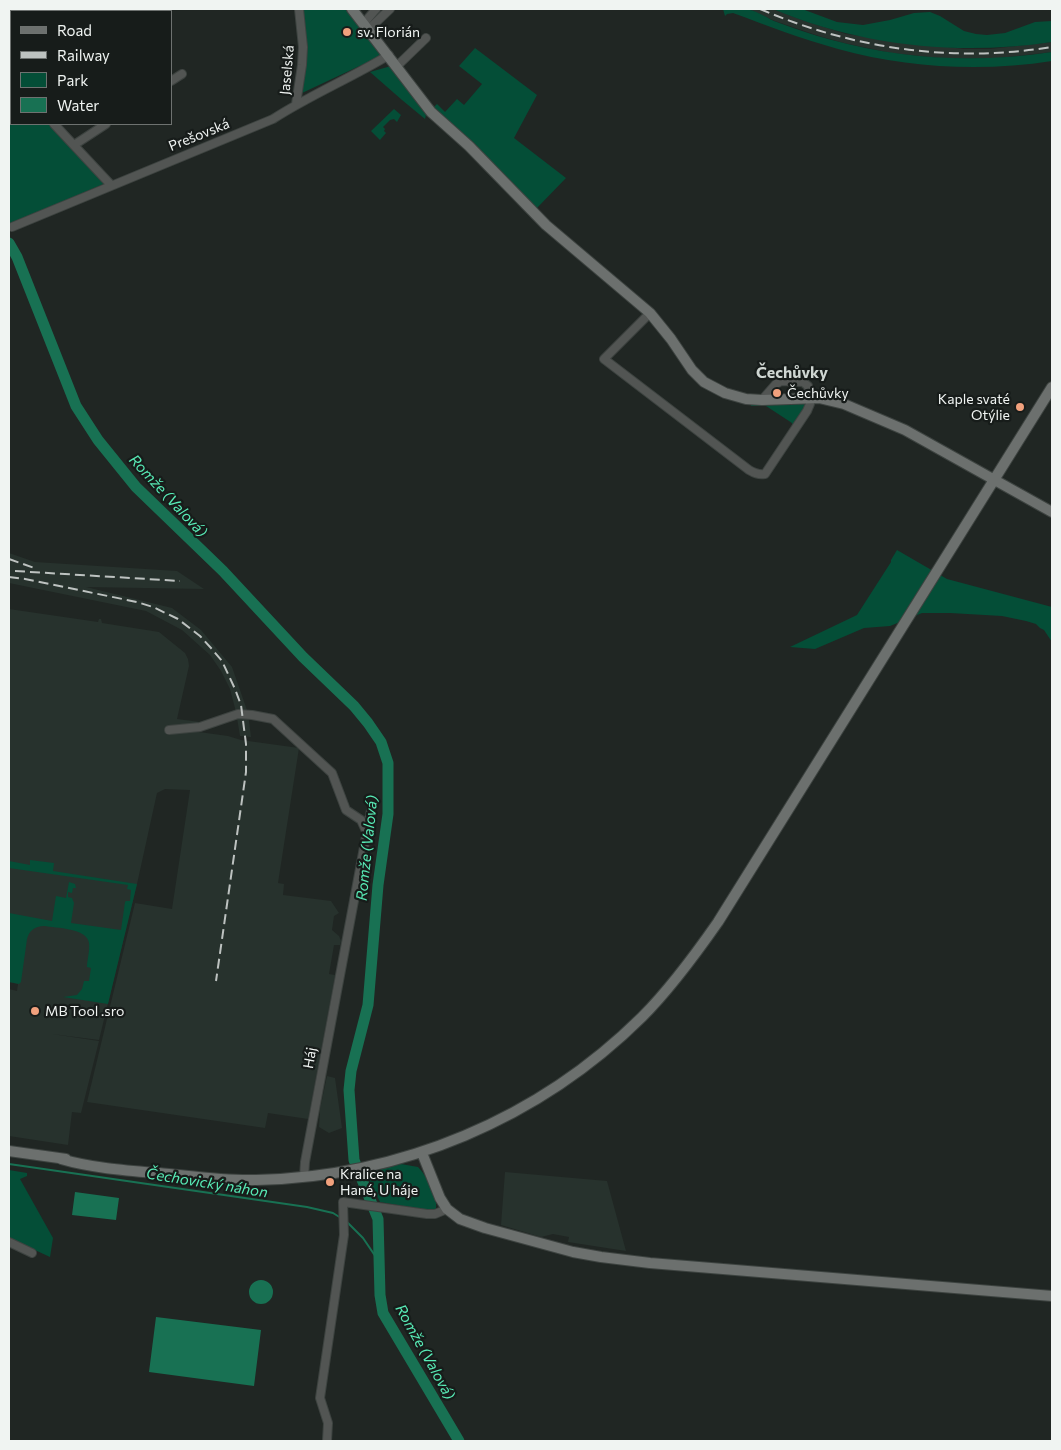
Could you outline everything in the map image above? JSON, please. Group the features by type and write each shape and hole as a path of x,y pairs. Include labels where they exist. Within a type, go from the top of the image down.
{"street":[{"name":"Jaselská","path":"296,104 303,47 299,9"},
{"path":"352,9 431,112 469,146 546,225 650,313 671,338 692,370 704,382 746,399 810,398 829,400 869,414 904,430 1052,512"},
{"path":"366,26 376,9"},
{"path":"366,26 390,9"},
{"path":"397,66 426,38"},
{"name":"Prešovská","path":"12,227 273,119 296,104 388,55"},
{"path":"172,79 182,74"},
{"path":"55,125 111,185"},
{"path":"74,145 104,125"},
{"path":"650,313 604,359 749,470 757,474 765,474 807,411 810,398 805,383 784,381 776,384 762,400"},
{"path":"9,1151 119,1169 237,1180 304,1177 346,1172 422,1153 468,1136 526,1106 562,1084 610,1046 644,1015 666,991 718,922 1052,387"},
{"path":"169,730 200,728 234,715 242,714 273,719 332,773 346,810 362,822 367,833"},
{"name":"Háj","path":"304,1177 305,1162 371,810"},
{"path":"422,1153 438,1195 447,1209 460,1219 484,1228 601,1258 1052,1296"},
{"path":"328,1441 328,1423 320,1398 344,1235 344,1202 430,1214 447,1209"},
{"path":"9,1242 32,1254"}],"shaded area":[{"path":"748,9 773,9 846,34 964,49 990,49 1052,42 1052,52 991,59 939,58 891,53 819,36 775,21"},
{"path":"9,553 35,562 177,571 204,589 86,587 172,608 201,630 232,667 248,713 251,737 240,736 230,689 221,671 210,655 182,630 146,611 9,583"},
{"path":"9,609 98,622 101,619 102,623 159,632 185,653 188,659 189,666 177,719 200,722 199,732 299,748 278,883 284,884 283,895 331,901 339,913 334,916 332,930 339,936 341,941 340,945 334,945 329,974 335,975 308,1119 268,1113 265,1128 87,1102 135,903 172,909 190,790 165,789 157,793 99,1040 52,1034 99,1041 81,1113 72,1112 68,1145 9,1136 9,989 17,991 18,984 9,982"},
{"path":"327,1076 335,1078 342,1128 329,1133 319,1127 320,1109"},
{"path":"505,1172 607,1181 626,1251 568,1242 569,1237 553,1234 541,1237 501,1225"}],"green space":[{"path":"301,9 345,9 383,55 302,93 305,47"},
{"path":"723,9 749,10 818,36 886,52 942,58 997,58 1052,52 1052,61 972,67 918,64 891,60 838,49 733,13 725,16"},
{"path":"773,9 802,9 837,22 863,25 914,13 930,12 964,31 987,35 1005,33 1035,22 1052,21 1052,42 981,48 910,45 840,32 806,22"},
{"path":"475,48 537,95 514,138 566,178 536,209 433,108 437,104 445,112 457,99 464,105 482,84 459,66"},
{"path":"391,66 426,115 425,119 370,72"},
{"path":"9,80 10,125 51,125 106,183 9,225"},
{"path":"394,109 401,115 397,122 394,119 390,120 383,127 386,133 380,140 371,131"},
{"path":"751,401 804,401 807,404 794,429 792,423 766,406 751,406"},
{"path":"897,550 947,579 1052,607 1052,642 1044,630 1036,624 1026,621 1002,616 922,613 890,626 864,628 815,649 790,647 857,615"},
{"path":"30,860 54,863 53,871 137,884 108,1004 63,997 77,995 82,989 84,981 89,981 91,968 87,967 89,943 87,938 83,934 70,930 44,926 33,929 27,939 21,982 19,984 9,982 9,913 52,921 56,896 66,898 69,882 75,884 76,888 73,888 72,893 68,892 68,897 72,898 74,903 71,923 121,930 125,902 130,901 131,890 127,889 128,885 9,868 9,861 30,865"},
{"path":"401,1164 418,1167 424,1175 431,1186 435,1198 436,1208 433,1211 380,1202 366,1173"},
{"path":"9,1170 27,1173 27,1176 20,1179 53,1238 50,1257 9,1238"}],"water":[{"path":"75,1192 119,1198 116,1220 72,1215"},
{"path":"261,1280 266,1281 272,1287 272,1297 266,1303 261,1304 256,1303 250,1297 249,1292 250,1287 256,1281"},
{"path":"156,1317 261,1330 254,1386 149,1372"}],"waterway":[{"name":"Romže (Valová)","path":"9,243 17,257 76,406 98,440 136,487 223,571 303,657 354,706 381,742 388,763 388,814 378,885 368,1005 351,1071 349,1090 354,1160 378,1219 380,1295 383,1313 459,1441"},
{"name":"Čechovický náhon","path":"9,1164 307,1207 333,1213 341,1218"},
{"name":"Čechovický náhon","path":"345,1220 363,1238 380,1263"}],"railway":[{"path":"760,9 795,23 831,34 903,49 940,53 977,53 1014,52 1052,47"},
{"path":"9,559 37,569"},
{"path":"15,571 180,581"},
{"path":"9,577 137,602 153,607 178,619 200,636 222,661 241,705 246,744 246,772 216,981"}],"place":[{"name":"sv. Florián","path":"347,32"},
{"name":"Čechůvky","path":"777,393"},
{"name":"Kaple svaté Otýlie","path":"1020,407"},
{"name":"MB Tool .sro","path":"35,1011"},
{"name":"Kralice na Hané, U háje","path":"330,1182"}],"district":[{"name":"Čechůvky","path":"792,373"}]}
